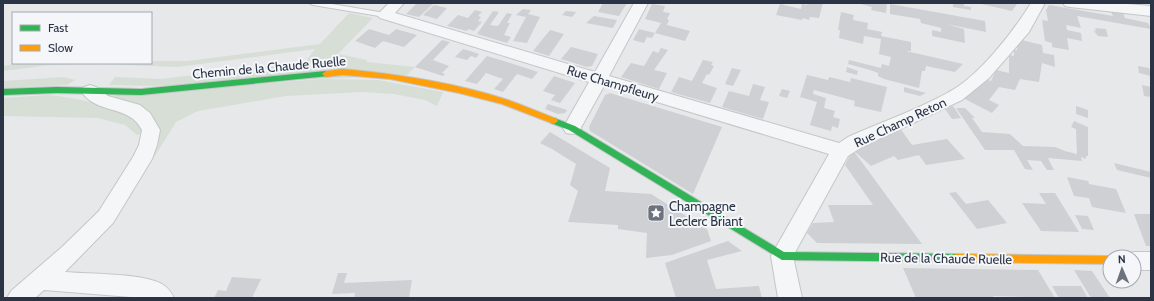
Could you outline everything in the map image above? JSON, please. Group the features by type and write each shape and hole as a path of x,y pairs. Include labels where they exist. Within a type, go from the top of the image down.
{"street":[{"path":"385,15 397,3"},
{"path":"572,128 641,3"},
{"name":"Rue Champ Reton","path":"782,256 841,151 855,142 956,96 983,74 1024,29 1038,3"},
{"path":"1070,3 1151,11"},
{"name":"Rue Champfleury","path":"385,15 841,151"},
{"name":"Chemin de la Chaude Ruelle","path":"3,92 141,92 174,90 343,72 390,76 459,90 505,102 572,128 782,256"},
{"path":"19,298 82,243 106,217 142,159 150,139 151,130 140,114 127,107 96,98 90,91"},
{"path":"782,256 790,298"},
{"name":"Rue de la Chaude Ruelle","path":"782,256 1102,260"},
{"path":"39,280 144,288 153,291 162,298"}],"lane":[{"path":"313,3 385,15"}],"shaded area":[{"path":"349,13 373,18 338,54 367,60 367,62 415,67 407,75 153,86 109,85 115,77 161,79 306,61 315,49 177,67 103,64 152,64 152,61 188,61 320,44"},
{"path":"16,64 103,64 50,65 3,71 3,66"},
{"path":"64,77 75,80 67,85 3,88 3,81"},
{"path":"322,79 378,80 443,92 437,106 425,100 394,94 362,92 286,96 198,111 176,122 153,159 150,159 158,135 108,100 119,94"},
{"path":"49,95 96,103 119,111 140,123 142,133 137,135 125,125 98,118 3,116 3,98"}],"building":[{"path":"417,3 434,3 419,17 406,14"},
{"path":"603,3 627,3 619,16 598,12"},
{"path":"807,3 823,3 819,18 810,17 809,20 803,18 802,20 776,15 780,4 801,9 802,4 807,5"},
{"path":"857,3 887,3 886,13 871,10 872,7"},
{"path":"953,3 964,3 964,6 971,7 971,10 953,7"},
{"path":"977,3 1015,3 1017,4 1012,11"},
{"path":"652,4 665,6 663,12 670,13 667,19 669,20 667,25 690,31 685,41 655,33 661,23 645,19"},
{"path":"890,4 985,21 986,32 946,24 964,29 965,43 932,36 932,30 941,32 941,28 921,23 920,19 890,14"},
{"path":"434,5 447,8 437,19 423,15"},
{"path":"1049,5 1113,16 1111,12 1123,13 1125,18 1148,23 1151,29 1077,16 1081,28 1066,25 1067,30 1081,33 1082,41 1067,38 1069,50 1052,47 1052,43 1045,41 1042,20 1048,21 1046,10"},
{"path":"523,9 531,10 528,14 540,17 527,43 513,41 526,17 516,15"},
{"path":"475,10 482,12 478,16 481,17 478,21 482,22 474,31 468,29 467,31 447,26 458,15 468,18"},
{"path":"493,11 499,12 490,25 498,26 507,13 512,14 507,23 510,23 504,35 511,37 507,43 477,34"},
{"path":"566,11 576,12 572,17 562,15"},
{"path":"841,12 854,15 853,20 868,23 867,29 882,32 881,36 911,42 911,51 906,51 963,64 955,72 926,66 925,71 922,71 919,88 884,79 878,76 878,73 848,64 849,60 881,68 882,64 889,66 891,57 879,54 881,39 864,36 863,44 839,38 840,30 838,30"},
{"path":"594,16 617,20 613,28 586,23"},
{"path":"1095,28 1106,29 1108,37 1098,36 1093,30 1096,31"},
{"path":"369,29 389,35 396,29 417,35 404,47 383,41 375,48 355,41"},
{"path":"639,29 655,33 652,38 647,37 644,43 633,40"},
{"path":"550,30 564,34 549,56 533,51"},
{"path":"1018,39 1042,45 1043,53 1054,55 1055,67 1042,63 1039,82 1020,79 1015,90 999,87 989,100 999,105 992,113 961,97 981,78 991,81 996,70 1009,73 1009,55 1014,56 1014,50 1017,50"},
{"path":"442,40 450,42 433,60 449,66 442,73 445,74 443,76 415,67"},
{"path":"571,47 598,54 592,66 587,67 561,59"},
{"path":"661,48 668,50 654,70 667,73 659,89 621,77 631,63 644,66 653,51 658,53"},
{"path":"463,49 479,54 476,58 471,56 467,60 455,57"},
{"path":"487,56 538,72 532,79 517,74 503,92 494,89 503,79 486,73 477,84 465,81"},
{"path":"703,60 713,62 711,65 714,66 702,83 717,88 710,103 671,92 679,77 692,81"},
{"path":"1138,66 1149,68 1151,76 1139,73"},
{"path":"847,67 858,71 857,75 846,72"},
{"path":"732,68 741,70 733,86 725,84"},
{"path":"807,75 828,80 829,77 850,82 851,78 887,87 881,112 854,106 855,101 814,90 813,94 826,98 824,108 835,111 833,117 840,119 838,128 832,126 831,131 810,125 817,102 800,97"},
{"path":"554,76 575,83 560,103 551,100 555,95 543,91"},
{"path":"753,84 765,87 760,100 769,102 763,119 722,107 729,91 749,96"},
{"path":"1142,85 1151,87 1151,97 1144,96"},
{"path":"904,87 926,93 920,96 904,92"},
{"path":"782,89 790,91 787,98 779,96"},
{"path":"610,93 722,127 693,194 590,131 589,127 605,95"},
{"path":"548,104 567,110 565,113 558,114 545,109"},
{"path":"953,106 961,118 952,119 945,109"},
{"path":"1076,106 1088,110 1088,118 1076,114"},
{"path":"956,108 965,108 975,118 972,118 982,132 1010,134 1023,146 1055,147 1077,154 1076,129 1071,127 1074,121 1088,127 1088,156 1086,156 1086,159 1081,157 1082,161 1048,158 1054,170 1047,170 1041,161 1027,160 1033,170 1025,169 1014,150 985,150"},
{"path":"900,128 912,145 947,139 965,159 926,165 919,155 898,160 894,156 871,166 853,150"},
{"path":"550,132 610,168 605,191 651,194 707,229 711,241 672,255 646,258 647,233 618,229 618,225 568,222 578,191 570,185 576,164 540,143"},
{"path":"853,150 922,244 817,243 807,233 813,223 834,222 828,205 873,205 845,165"},
{"path":"1114,163 1151,172 1151,178 1117,170"},
{"path":"1067,177 1088,181 1089,184 1116,189 1126,213 1092,207 1089,198 1074,196"},
{"path":"956,192 966,204 988,200 1007,223 977,229 949,193"},
{"path":"1039,193 1055,193 1079,232 1041,231 1022,203 1046,204"},
{"path":"1134,214 1151,214 1151,246 1146,246"},
{"path":"1075,215 1088,216 1094,230 1082,229"},
{"path":"728,241 742,251 707,260 716,289 759,286 762,298 676,298 665,263"},
{"path":"903,268 1038,270 1055,298 993,296 994,298 916,298"},
{"path":"1074,270 1092,271 1102,286 1102,289 1104,289 1110,298 1091,298"},
{"path":"338,273 347,273 344,283 412,280 409,298 354,298 355,293 332,294"},
{"path":"232,277 261,279 252,298 214,298 218,290 226,291"},
{"path":"1052,286 1081,286 1088,298 1059,298"}],"traffic: fast":[{"path":"3,92 57,90 141,92 326,74"},
{"path":"554,121 572,128 782,256 957,258"}],"traffic: slow":[{"path":"326,74 343,72 390,76 459,90 505,102 554,121"},
{"path":"957,258 1102,260"}],"place":[{"name":"Champagne Leclerc Briant","path":"656,213"}]}
